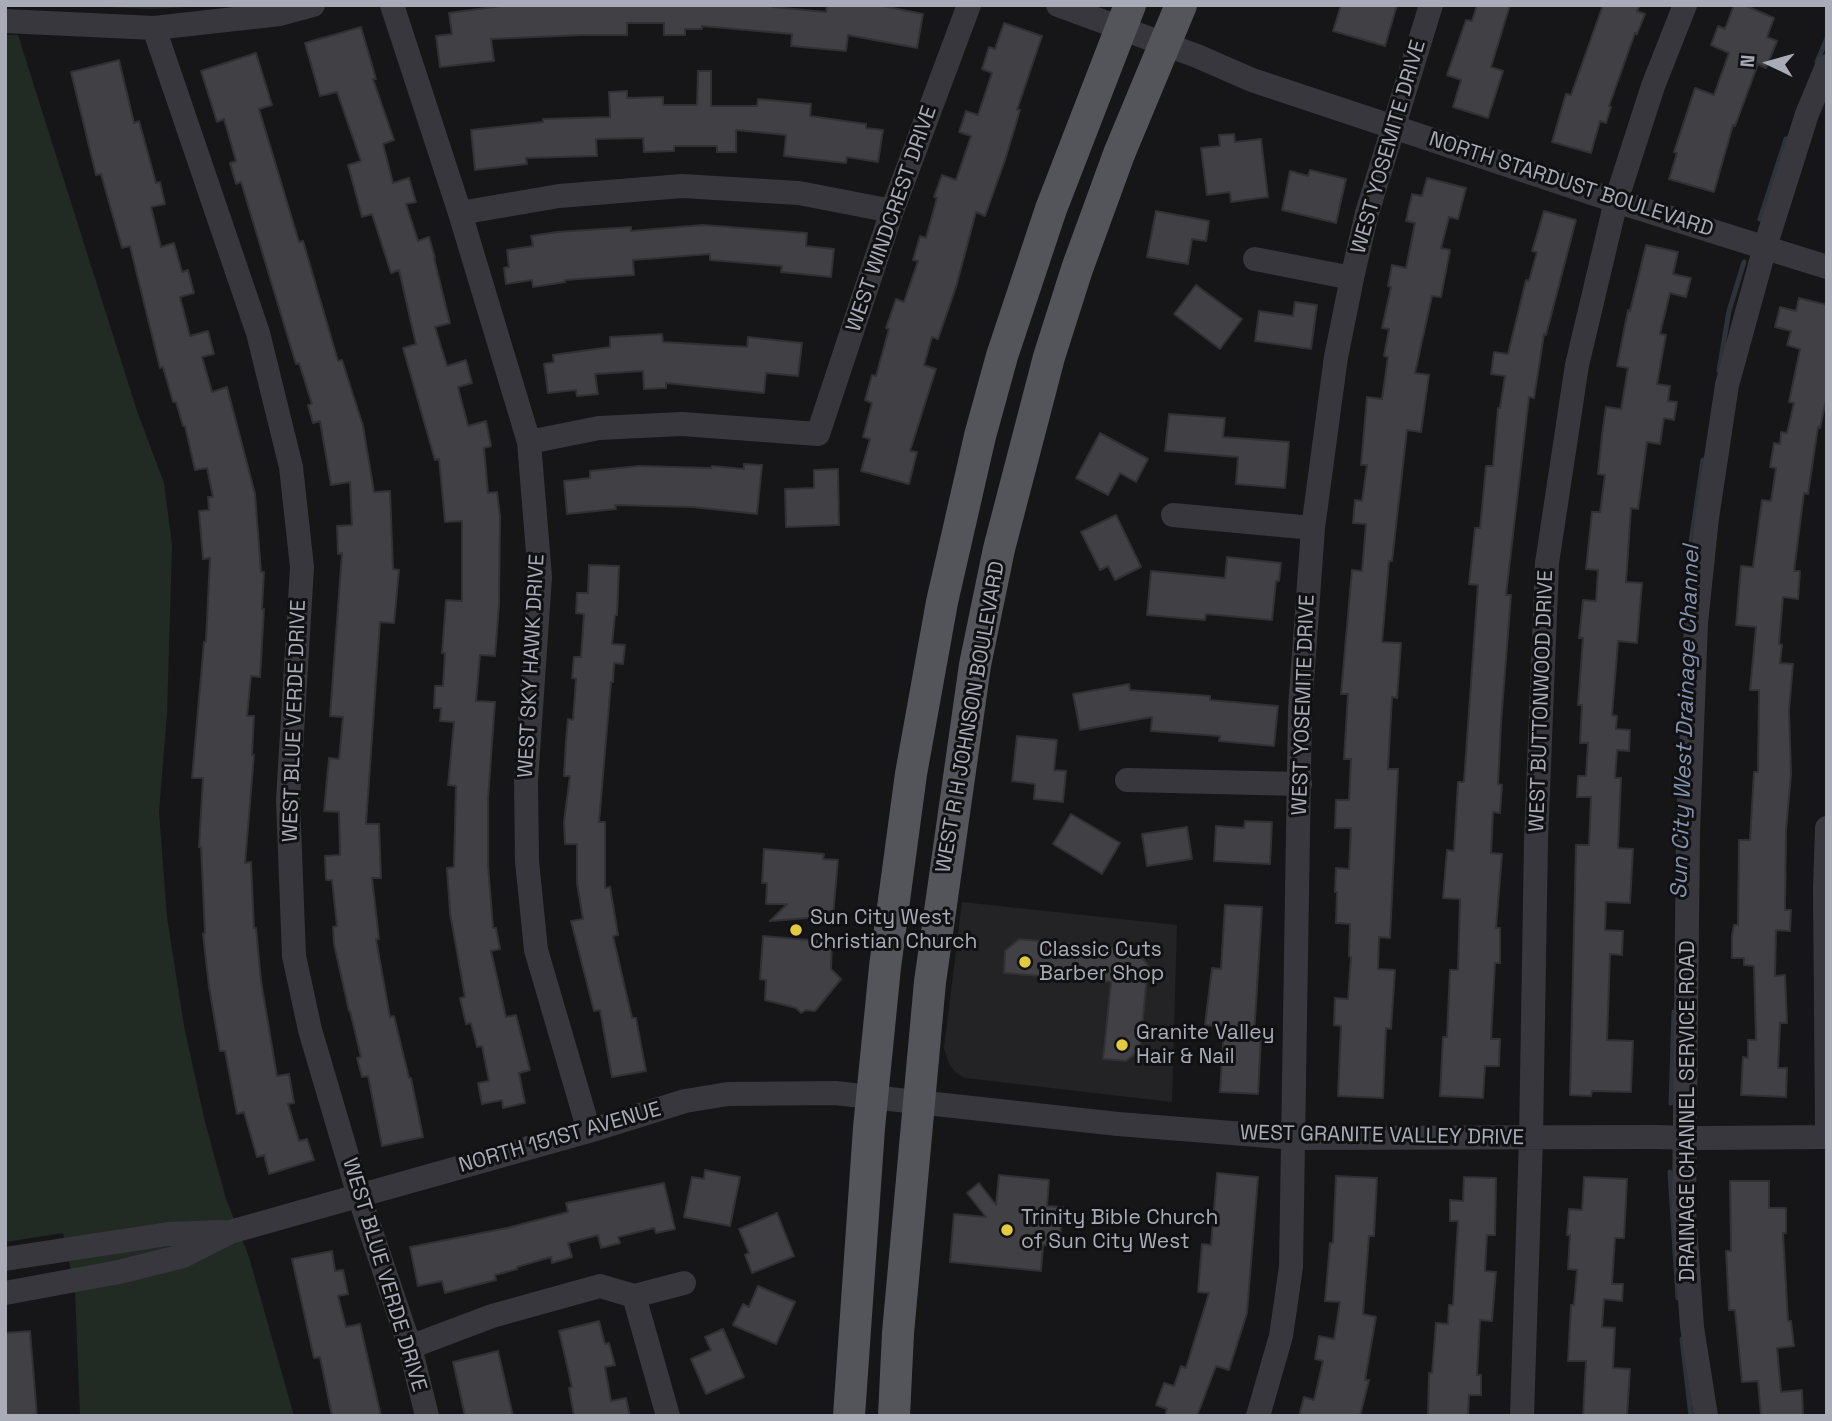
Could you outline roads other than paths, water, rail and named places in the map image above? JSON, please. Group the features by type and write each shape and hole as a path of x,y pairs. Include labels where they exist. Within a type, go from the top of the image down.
{"main road":[{"name":"WEST R H JOHNSON BOULEVARD","path":"894,1416 898,1332 896,1100 885,967 911,774 927,680 961,516 999,370 1051,209 1139,28 1181,5"},
{"name":"WEST R H JOHNSON BOULEVARD","path":"849,1416 896,1100 945,863 975,665 999,549 1049,357 1077,269 1119,154 1139,28"}],"street":[{"path":"5,20 154,28 280,14 313,5"},
{"name":"WEST SKY HAWK DRIVE","path":"392,5 460,213 529,442 540,577 526,781 527,861 536,950 589,1131"},
{"name":"WEST WINDCREST DRIVE","path":"529,442 599,428 682,424 818,434 892,211 969,5"},
{"name":"NORTH STARDUST BOULEVARD","path":"1058,5 1139,28 1252,80 1616,201 1827,267"},
{"name":"WEST YOSEMITE DRIVE","path":"1258,1416 1281,1336 1291,1267 1300,709 1313,528 1336,358 1352,278 1392,127 1432,5"},
{"name":"WEST BUTTONWOOD DRIVE","path":"1522,1416 1531,1139 1536,840 1547,563 1577,365 1616,201 1653,86 1685,5"},
{"name":"WEST BLUE VERDE DRIVE","path":"154,28 258,333 291,467 302,567 288,800 294,956 310,1030 359,1196 410,1347 427,1416"},
{"name":"DRAINAGE CHANNEL SERVICE ROAD","path":"1706,1416 1692,1327 1684,1210 1688,832 1696,623 1707,518 1727,385 1765,247 1807,114 1827,66"},
{"path":"460,213 559,196 682,186 799,193 892,211"},
{"path":"1255,259 1352,278"},
{"path":"1173,515 1313,528"},
{"path":"1127,780 1300,784"},
{"path":"1827,828 1827,1126"},
{"name":"NORTH 151ST AVENUE","path":"5,1293 118,1272 183,1256 230,1232 589,1131 685,1101 728,1094 835,1093 896,1100"},
{"name":"WEST GRANITE VALLEY DRIVE","path":"896,1100 1118,1124 1295,1138 1827,1137"},
{"name":"NORTH 151ST AVENUE","path":"5,1259 168,1234 230,1232"},
{"path":"410,1347 492,1316 600,1286 634,1296 684,1283"},
{"path":"634,1296 668,1416"}],"waterway":[{"name":"Sun City West Drainage Channel","path":"1817,62 1827,38"},
{"name":"Sun City West Drainage Channel","path":"1760,219 1786,139"},
{"name":"Sun City West Drainage Channel","path":"1719,371 1729,311 1744,262"},
{"name":"Sun City West Drainage Channel","path":"1688,586 1691,542 1703,460"},
{"name":"Sun City West Drainage Channel","path":"1671,1103 1674,1012"},
{"name":"Sun City West Drainage Channel","path":"1670,1172 1678,1298"},
{"name":"Sun City West Drainage Channel","path":"1682,1339 1691,1416"}],"place":[{"name":"Sun City West Christian Church","path":"796,930"},
{"name":"Classic Cuts Barber Shop","path":"1025,962"},
{"name":"Granite Valley Hair & Nail","path":"1122,1045"},
{"name":"Trinity Bible Church of Sun City West","path":"1007,1230"}]}
